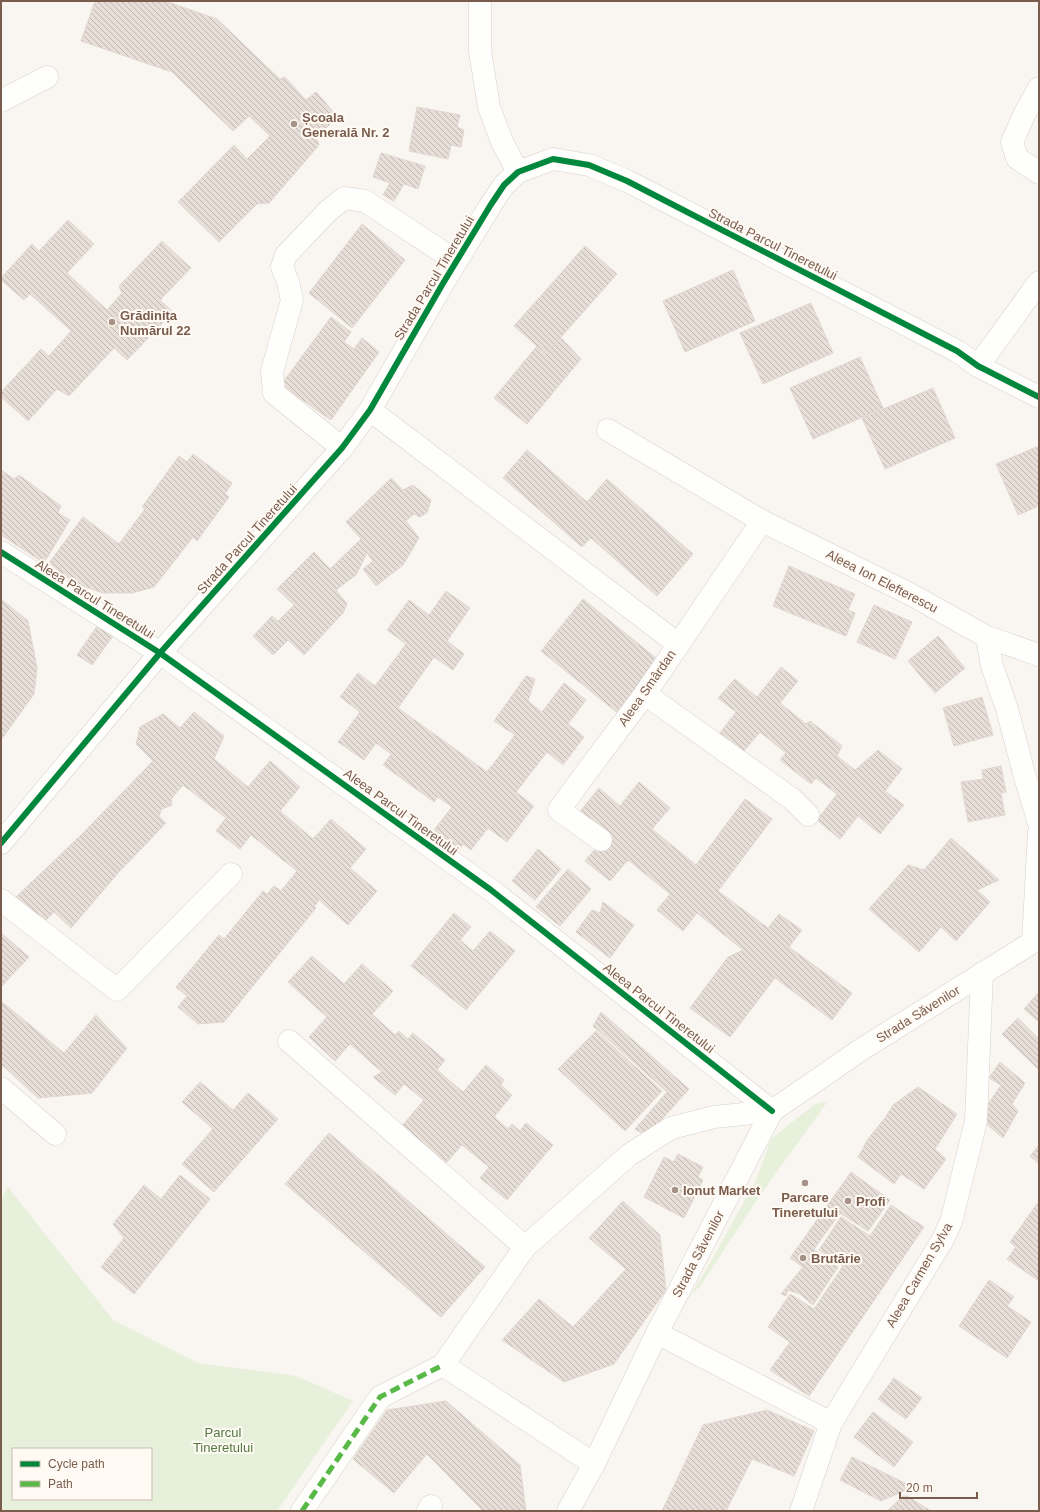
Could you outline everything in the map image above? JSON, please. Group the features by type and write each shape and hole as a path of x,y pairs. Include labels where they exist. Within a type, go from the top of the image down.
{"street":[{"path":"480,1 480,51 489,107 502,142 518,172"},
{"path":"1,101 47,77"},
{"path":"1039,88 1025,113 1012,142 1017,158 1039,173"},
{"name":"Strada Parcul Tineretului","path":"1,843 160,653 342,448 370,410 456,261 504,185 518,172 553,159 589,165 621,178 956,351 978,366 1039,397"},
{"path":"342,448 274,393 272,371 292,300 288,282 282,267 286,255 328,211 344,198 365,201 456,261"},
{"path":"978,366 1039,282"},
{"path":"370,410 678,644"},
{"name":"Aleea Ion Elefterescu","path":"608,430 762,521 910,594 987,637 1039,655"},
{"name":"Aleea Smârdan","path":"602,840 559,810 645,694 762,521"},
{"name":"Aleea Parcul Tineretului","path":"1,552 160,653 491,890 772,1111"},
{"path":"987,637 992,666 1008,709 1025,777 1039,823"},
{"path":"645,694 792,799 808,815"},
{"path":"1036,939 1039,832"},
{"path":"1,900 118,990 231,874"},
{"name":"Strada Săvenilor","path":"568,1511 594,1464 657,1333 772,1111 862,1049 1036,939"},
{"name":"Aleea Carmen Sylva","path":"801,1511 831,1423 942,1241 951,1222 976,1121 982,973"},
{"path":"289,1041 525,1247"},
{"path":"1,1088 55,1134"},
{"path":"302,1511 380,1397 443,1365 525,1247 629,1155 671,1128 714,1117 772,1111"},
{"path":"657,1333 831,1423"},
{"path":"443,1365 594,1464"}],"green space":[{"path":"828,1101 758,1198 701,1285 690,1296 756,1180 771,1139 815,1104"},
{"name":"Parcul Tineretului","path":"8,1187 113,1320 198,1363 296,1376 353,1401 277,1511 1,1511 1,1199"}],"building":[{"name":"Școala Generală Nr. 2","path":"95,1 165,1 217,19 280,79 285,77 306,100 316,92 338,117 316,137 319,145 269,203 257,204 219,242 178,202 234,145 247,159 270,136 249,116 233,131 172,72 81,41"},
{"path":"417,107 460,115 457,127 464,130 461,147 451,145 448,159 409,151"},
{"path":"381,153 425,166 418,189 404,184 394,201 383,195 390,183 373,177"},
{"name":"Grădinița Numărul 22","path":"68,220 94,244 67,273 107,310 122,293 119,286 162,241 191,268 160,300 173,312 127,360 114,348 69,396 57,389 28,421 1,397 1,392 41,349 49,356 71,331 30,294 24,300 1,280 1,278 32,244 39,251"},
{"path":"362,224 405,260 352,328 309,293"},
{"path":"585,246 617,274 546,354 514,326"},
{"path":"733,270 755,321 685,352 663,301"},
{"path":"811,303 833,353 763,384 740,333"},
{"path":"331,317 351,332 344,342 354,349 362,338 379,352 331,420 281,385"},
{"path":"561,338 581,359 527,424 494,398 537,346 546,354"},
{"path":"860,357 883,408 813,439 790,388"},
{"path":"933,388 955,438 885,469 862,418"},
{"path":"1039,446 1039,506 1018,515 996,464"},
{"path":"527,450 587,502 607,479 693,554 657,596 591,538 582,547 503,478"},
{"path":"193,454 232,483 225,494 229,497 197,541 193,537 154,587 132,593 103,593 75,583 49,563 83,517 119,544 145,509 142,507 179,456 187,462"},
{"path":"1,470 14,479 19,475 61,506 58,513 70,520 44,563 1,535"},
{"path":"391,478 403,490 413,485 431,500 427,513 420,517 414,514 406,521 419,538 403,565 376,586 363,569 373,561 367,553 356,575 336,590 347,604 343,613 304,655 288,640 273,655 253,636 272,616 278,621 294,605 277,589 314,552 330,569 361,539 346,522"},
{"path":"789,566 855,594 848,610 855,613 846,636 773,606"},
{"path":"446,591 470,608 447,641 464,654 453,670 434,657 398,708 487,772 515,735 494,721 526,676 535,679 528,701 542,712 564,683 586,700 568,724 584,737 563,765 547,752 516,792 534,806 507,842 488,828 471,850 463,844 460,849 434,830 452,807 438,797 434,802 383,765 391,754 376,743 364,760 338,742 360,712 340,697 358,673 375,686 406,644 387,630 409,600 429,615"},
{"path":"1,599 28,621 37,668 34,694 1,740"},
{"path":"583,599 661,662 619,714 541,651"},
{"path":"874,605 912,622 895,659 857,642"},
{"path":"98,625 113,636 92,665 77,655"},
{"path":"938,636 965,668 935,693 908,661"},
{"path":"781,667 798,681 780,703 806,724 810,721 842,746 837,756 855,770 878,750 902,769 885,791 904,805 880,834 858,816 840,839 817,820 837,794 816,778 811,784 780,760 786,753 760,732 743,752 720,733 736,712 718,698 735,679 757,697"},
{"path":"982,697 993,735 954,746 943,708"},
{"path":"194,712 224,736 214,759 248,787 270,761 300,787 280,811 313,839 331,819 366,849 350,868 377,891 348,925 319,900 314,907 316,908 224,1022 198,1024 178,1007 187,996 176,987 219,935 224,939 263,891 267,894 274,886 281,891 297,871 251,835 240,849 216,831 226,818 183,785 171,799 172,805 162,809 159,816 166,823 119,872 81,835 153,761 136,744 140,727 163,714 180,728"},
{"path":"1001,766 1006,792 1001,793 1005,815 968,822 961,782 983,779 982,770"},
{"path":"639,782 670,808 652,829 696,865 745,799 772,819 718,891 768,928 779,914 802,930 789,947 852,993 832,1020 775,978 730,1037 690,1008 728,957 743,950 697,913 683,931 657,910 670,894 628,860 610,881 585,861 606,836 578,814 599,788 620,806"},
{"path":"81,835 119,872 71,928 54,912 44,922 16,897"},
{"path":"951,838 999,880 977,890 990,902 956,941 941,927 919,952 869,909 908,865 924,870"},
{"path":"538,849 561,869 535,900 512,881"},
{"path":"568,869 591,889 560,926 536,907"},
{"path":"603,902 634,925 610,958 576,932 592,910 600,913"},
{"path":"454,913 471,927 460,940 473,951 490,931 515,951 466,1010 411,966"},
{"path":"1,933 29,957 1,987"},
{"path":"312,956 344,984 362,964 393,991 372,1014 395,1035 399,1031 408,1039 413,1033 445,1060 437,1070 463,1092 486,1065 504,1080 501,1085 512,1095 494,1117 508,1129 512,1124 520,1131 526,1123 553,1145 507,1200 480,1178 489,1167 462,1145 446,1163 401,1127 424,1100 404,1084 395,1095 373,1077 382,1072 350,1044 335,1061 309,1037 327,1017 288,982"},
{"path":"1039,992 1039,1022 1024,1009"},
{"path":"1,1001 64,1053 96,1015 127,1048 92,1093 38,1098 1,1064"},
{"path":"601,1012 689,1089 647,1136 635,1129 667,1092 593,1026"},
{"path":"1018,1018 1039,1039 1039,1070 1002,1034"},
{"path":"596,1031 662,1091 625,1131 558,1069"},
{"path":"1000,1062 1025,1083 1012,1104 1018,1111 1003,1138 983,1121 984,1110 1001,1085 989,1078"},
{"path":"200,1082 233,1110 248,1093 278,1119 214,1192 182,1164 213,1129 182,1102"},
{"path":"918,1087 957,1114 935,1149 946,1159 924,1189 901,1174 894,1184 858,1157 868,1139 885,1118 893,1105"},
{"path":"329,1133 485,1267 441,1317 285,1184"},
{"path":"1039,1145 1039,1164 1030,1156"},
{"path":"678,1154 703,1167 698,1177 703,1180 684,1218 644,1197 664,1157 674,1162"},
{"path":"851,1172 890,1200 868,1231 840,1213 814,1249 838,1267 813,1305 800,1294 788,1290 786,1296 781,1294 803,1267 790,1258"},
{"path":"180,1175 210,1199 134,1294 101,1267 124,1238 113,1224 144,1185 161,1199"},
{"path":"623,1201 660,1235 666,1290 614,1364 564,1382 502,1340 539,1299 573,1327 626,1269 589,1238"},
{"path":"1039,1201 1039,1281 1007,1259 1016,1247 1010,1242"},
{"path":"891,1205 924,1227 809,1396 770,1370 790,1342 768,1327 790,1294 814,1309 843,1266 819,1250 841,1217 870,1236"},
{"path":"989,1280 1014,1297 1007,1306 1031,1322 1007,1358 959,1326"},
{"path":"894,1378 922,1398 906,1419 878,1399"},
{"path":"446,1401 520,1465 526,1511 483,1511 427,1454 394,1493 353,1459 387,1410"},
{"path":"767,1410 814,1431 794,1476 752,1459 726,1511 662,1511 703,1425"},
{"path":"873,1412 913,1442 894,1467 854,1437"},
{"path":"852,1457 905,1483 904,1491 881,1501 840,1480"},
{"path":"903,1496 907,1496 931,1511 887,1511"}],"marked path":[{"path":"302,1511 380,1397 443,1365"}],"cycle path":[{"path":"1,843 160,653 342,448 370,410 442,285 490,206 504,185 518,172 553,159 589,165 627,181 957,351 978,366 1039,397"},
{"path":"1,552 160,653 491,890 772,1111"}],"place":[{"name":"Școala Generală Nr. 2","path":"294,124"},
{"name":"Grădinița Numărul 22","path":"112,322"},
{"name":"Parcare Tineretului","path":"805,1183"},
{"name":"Ionut Market","path":"675,1190"},
{"name":"Profi","path":"848,1201"},
{"name":"Brutărie","path":"803,1258"}]}
